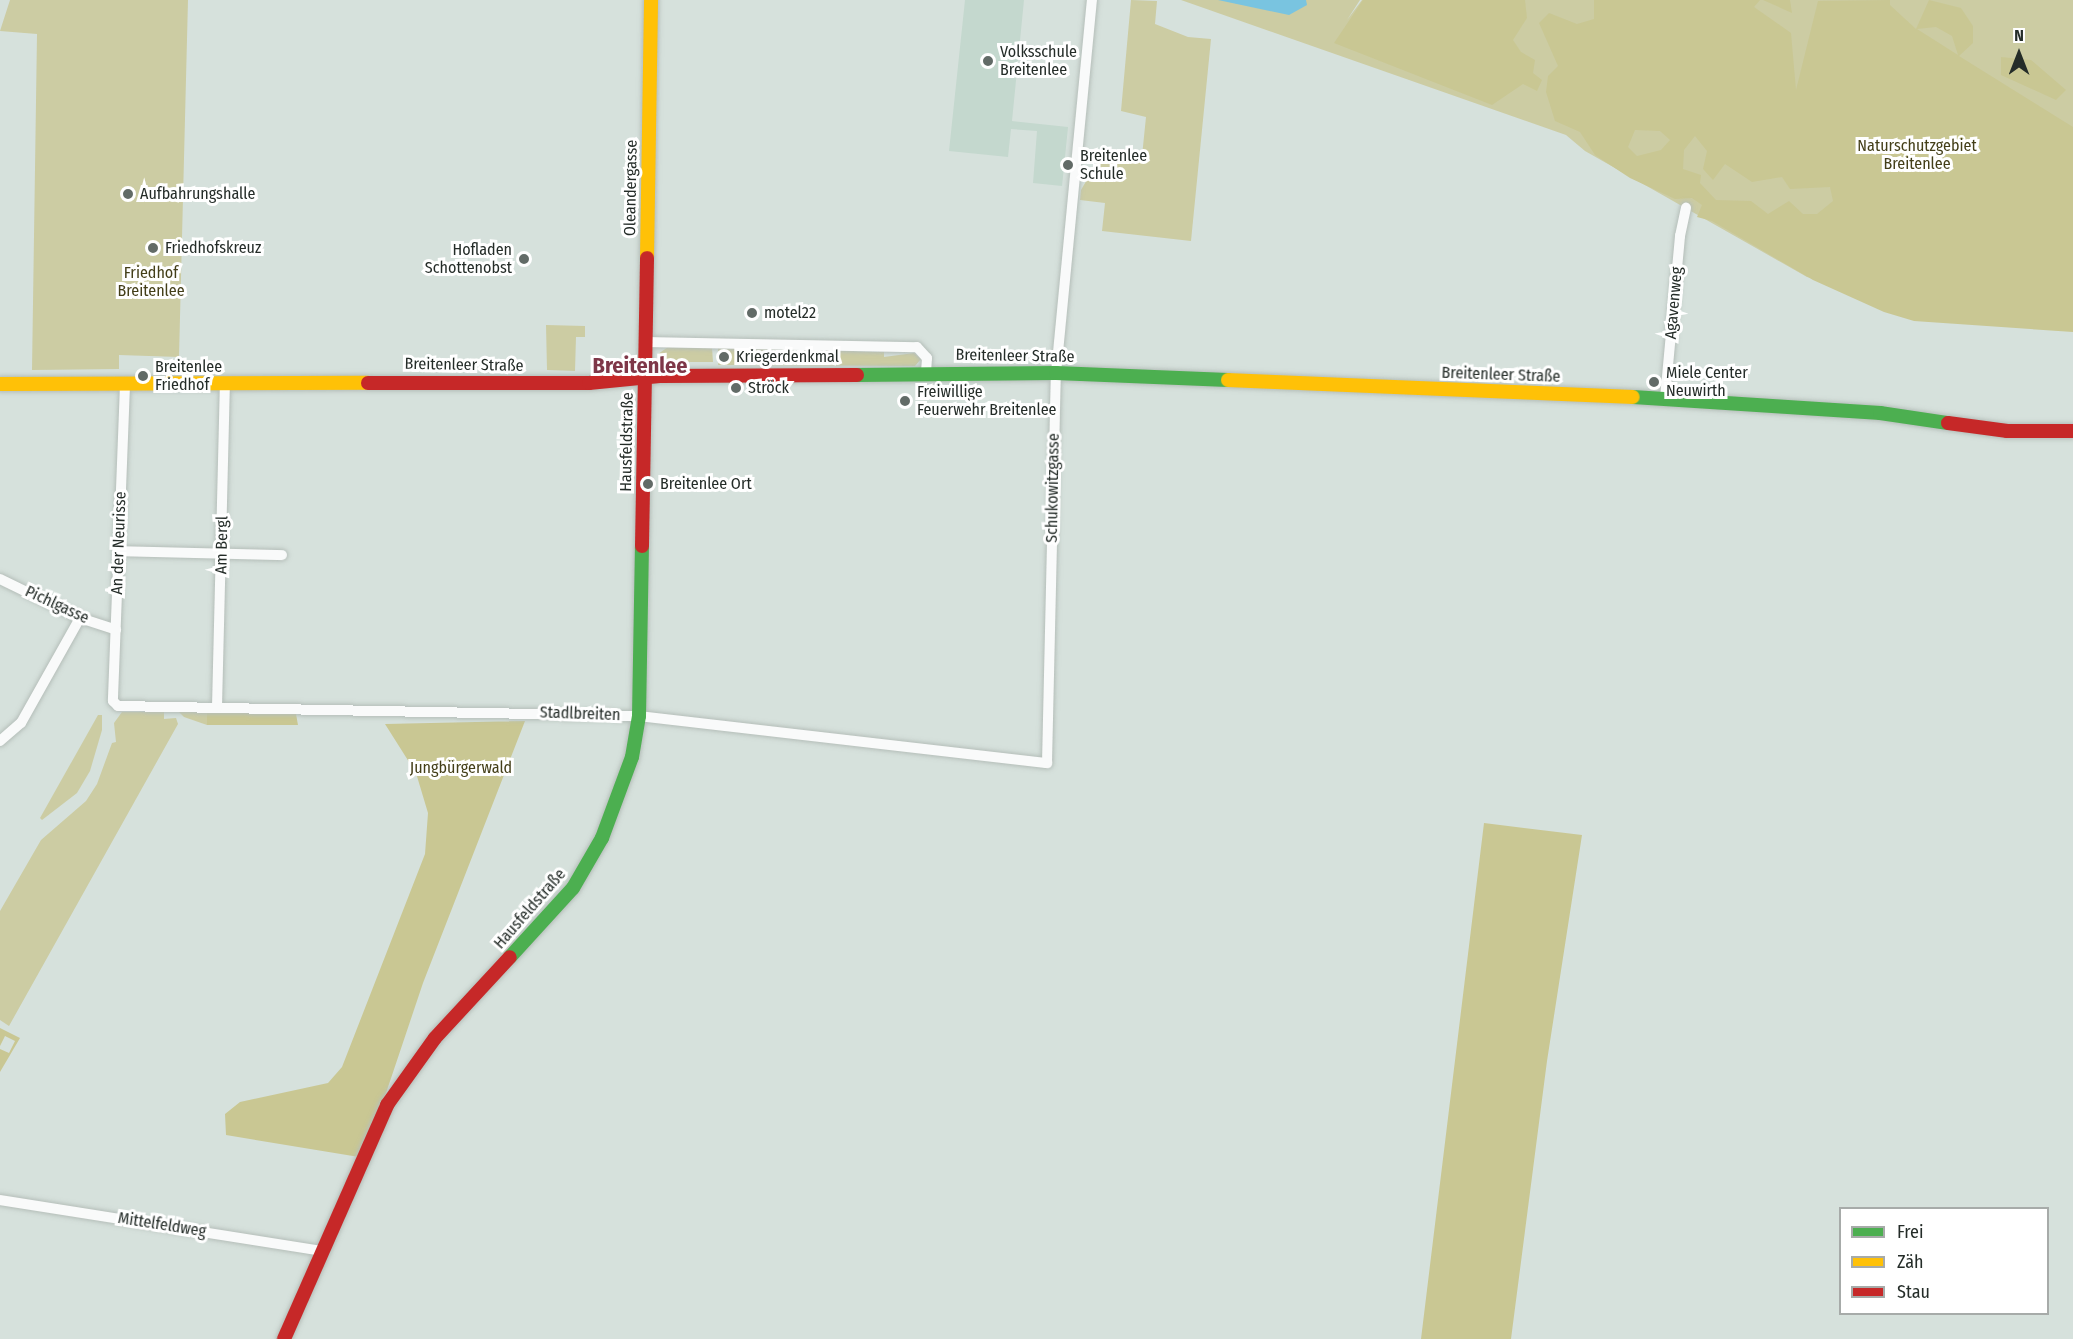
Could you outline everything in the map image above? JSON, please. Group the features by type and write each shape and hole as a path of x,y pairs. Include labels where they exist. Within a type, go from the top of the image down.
{"main road":[{"name":"Oleandergasse","path":"645,376 651,0"},
{"name":"Breitenleer Straße","path":"0,384 589,383 645,376 927,372 1056,373 1665,398 1880,413 2007,431 2073,431"},
{"name":"Hausfeldstraße","path":"284,1339 387,1105 409,1070 554,912 588,866 620,798 639,716 645,376"}],"street":[{"name":"Schukowitzgasse","path":"1047,763 1056,373 1092,0"},
{"name":"Agavenweg","path":"1665,398 1680,236 1686,208"},
{"path":"645,342 917,347 927,358 927,372"},
{"name":"Am Bergl","path":"217,707 225,383"},
{"name":"An der Neurisse","path":"113,701 125,385"},
{"path":"118,551 282,555"},
{"name":"Pichlgasse","path":"0,579 80,618 116,630"},
{"path":"0,741 21,723 80,618"},
{"name":"Stadlbreiten","path":"113,701 118,706 639,716 1047,763"},
{"name":"Mittelfeldweg","path":"0,1200 323,1251"}],"shaded area":[{"name":"Volksschule Breitenlee","path":"965,0 1024,0 1012,121 1068,127 1062,186 1033,183 1037,131 1011,129 1008,157 949,151"}],"green space":[{"name":"Friedhof Breitenlee","path":"10,0 188,0 179,357 119,355 119,369 32,370 37,34 0,31"},
{"path":"1131,0 1157,1 1155,24 1188,37 1211,39 1191,241 1102,231 1105,203 1080,200 1081,190 1103,152 1142,156 1146,117 1121,111"},
{"name":"Naturschutzgebiet Breitenlee","path":"1181,0 1360,0 1347,20 1362,0 2073,0 2073,331 1807,277 1585,151 1566,135"},
{"path":"1363,0 1525,0 1527,18 1513,40 1521,52 1535,60 1533,73 1542,80 1537,91 1523,84 1492,105 1334,43"},
{"name":"Naturschutzgebiet Breitenlee","path":"1594,0 1760,0 1754,7 1791,33 1796,90 1818,1 1890,0 1890,5 1916,29 1929,0 1961,8 1973,26 1973,43 1959,56 2073,127 2073,332 1914,321 1884,312 1813,280 1712,221 1697,217 1702,205 1692,198 1675,199 1630,178 1595,155 1580,132 1555,121 1546,92 1548,76 1558,66 1539,23 1549,13 1577,24 1594,19","holes":["1936,27 1952,36 1958,55 1917,29","1635,130 1660,131 1670,140 1661,150 1637,156 1628,147","1695,136 1707,151 1703,169 1713,180 1725,164 1752,182 1782,177 1790,189 1830,187 1833,201 1817,214 1803,214 1789,201 1768,214 1751,201 1716,200 1700,183 1701,175 1683,169 1684,150"]},
{"path":"1763,0 1790,0 1792,13"},
{"path":"2001,57 2031,60 2066,90 2056,100 2001,75"},
{"path":"546,325 585,326 585,337 576,337 575,371 547,370"},
{"path":"668,347 712,348 713,362 659,362 658,354"},
{"path":"718,348 884,352 884,357 914,353 921,359 915,366 718,365 719,361 727,360 727,354 718,354"},
{"path":"178,711 207,711 207,725 184,717"},
{"path":"207,711 296,714 298,725 207,725"},
{"path":"122,712 164,712 164,719 176,718 178,724 9,1026 0,1020 0,911 41,840 86,801 97,784 112,743 116,742 114,723"},
{"path":"98,715 102,715 102,730 90,771 77,793 42,820 40,818"},
{"name":"Jungbürgerwald","path":"525,721 423,983 380,1111 359,1157 226,1135 225,1114 240,1102 328,1083 342,1067 425,854 428,813 416,773 385,724"},
{"path":"1484,823 1582,835 1547,1061 1511,1339 1421,1339"},
{"path":"0,1028 20,1038 0,1072 0,1049 9,1053 15,1041 5,1036 0,1046"}],"water":[{"path":"1218,0 1306,0 1307,5 1289,15"}],"traffic: fast":[{"path":"857,375 1056,373 1228,380"},
{"path":"1633,397 1880,413 1948,423"},
{"path":"510,957 573,888 602,838 632,757 639,716 642,546"}],"traffic: slow":[{"path":"647,258 651,0"},
{"path":"1228,380 1633,397"},
{"path":"0,384 368,383"}],"traffic: jam":[{"path":"642,546 647,258"},
{"path":"368,383 589,383 660,376 857,375"},
{"path":"1948,423 2007,431 2073,431"},
{"path":"284,1339 387,1105 435,1038 510,957"}],"place":[{"name":"Volksschule Breitenlee","path":"988,61"},
{"name":"Breitenlee Schule","path":"1068,165"},
{"name":"Aufbahrungshalle","path":"128,194"},
{"name":"Friedhofskreuz","path":"153,248"},
{"name":"Hofladen Schottenobst","path":"524,259"},
{"name":"motel22","path":"752,313"},
{"name":"Kriegerdenkmal","path":"724,357"},
{"name":"Breitenlee Friedhof","path":"143,376"},
{"name":"Miele Center Neuwirth","path":"1654,382"},
{"name":"Ströck","path":"736,388"},
{"name":"Freiwillige Feuerwehr Breitenlee","path":"905,401"},
{"name":"Breitenlee Ort","path":"648,484"}],"district":[{"name":"Breitenlee","path":"640,366"}]}
